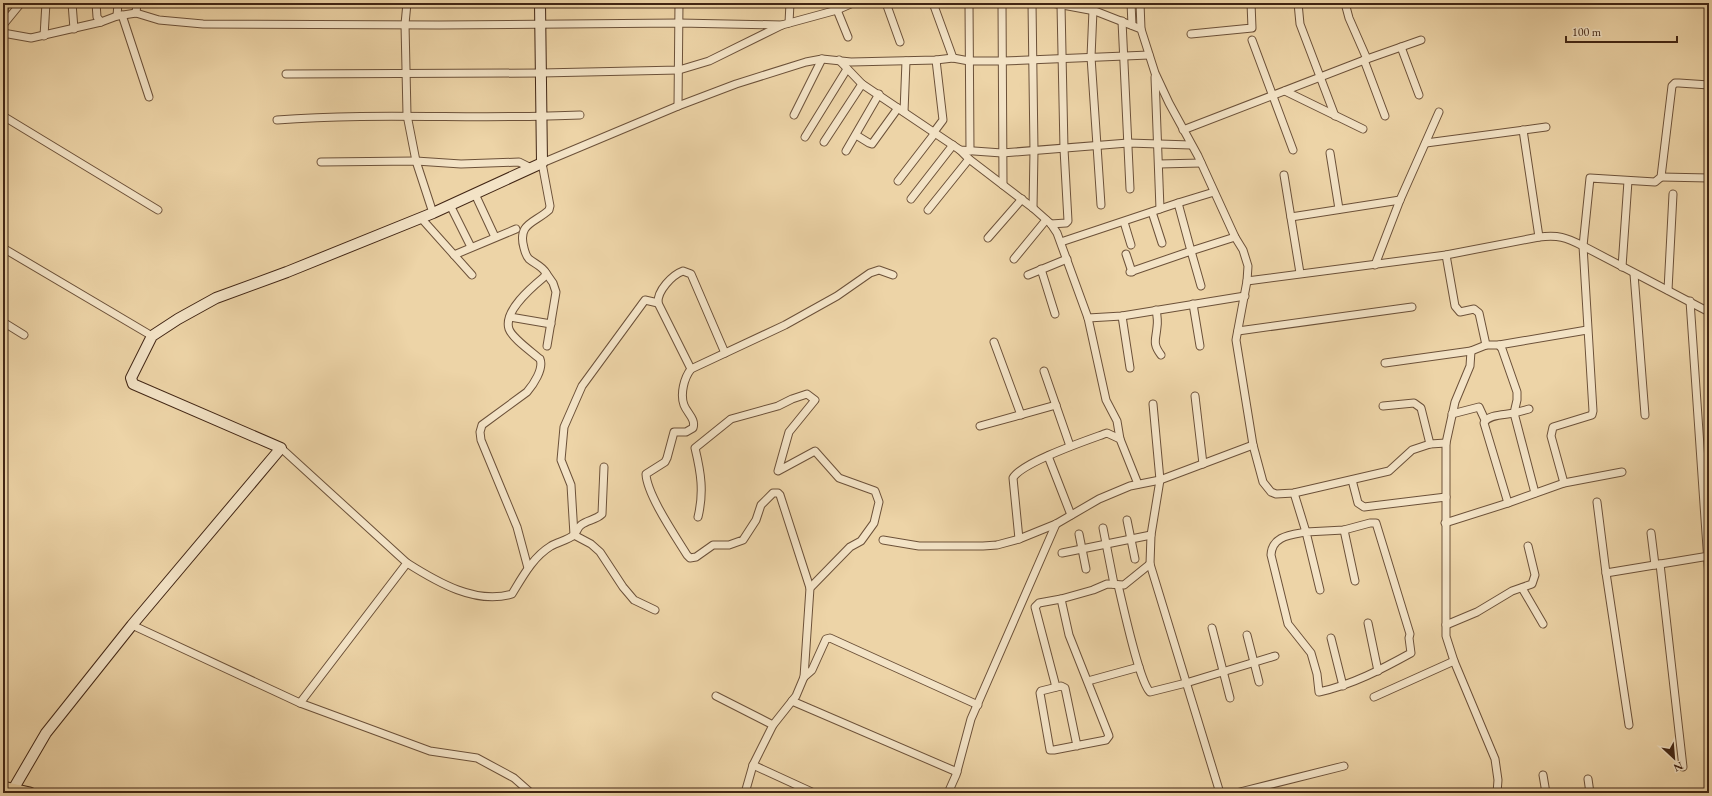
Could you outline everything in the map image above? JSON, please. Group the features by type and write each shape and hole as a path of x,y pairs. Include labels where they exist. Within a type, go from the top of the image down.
{"main road":[{"path":"9,790 30,793"}],"street":[{"path":"3,21 5,3"},
{"path":"3,25 21,3"},
{"path":"44,36 46,3"},
{"path":"72,3 74,29"},
{"path":"96,3 96,17 101,22"},
{"path":"118,3 120,16 149,97"},
{"path":"136,13 137,3"},
{"path":"406,3 407,115 416,161 433,213"},
{"path":"540,3 542,163 550,206 549,210 526,225 522,232 522,241 526,256 544,270 553,283 556,292 547,346"},
{"path":"678,106 679,3"},
{"path":"785,24 790,3"},
{"path":"286,74 406,72 540,73 679,70 709,62 785,24 837,6 853,3"},
{"path":"886,3 900,42"},
{"path":"933,3 953,58"},
{"path":"969,3 970,151"},
{"path":"1002,3 1003,185"},
{"path":"1032,3 1034,151 1033,208"},
{"path":"1052,3 1093,10 1141,29"},
{"path":"1131,3 1132,25"},
{"path":"1140,3 1141,29 1155,74 1201,163 1235,237 1243,250 1248,266 1245,296 1236,340 1253,445 1263,482 1271,492 1276,494 1294,493 1389,471 1412,450 1430,444 1446,443"},
{"path":"1191,34 1252,28 1251,3"},
{"path":"1298,3 1300,24 1335,116"},
{"path":"1345,3 1349,18 1366,60 1385,116"},
{"path":"1014,259 1049,222 1066,223 1068,221 1064,149 1061,4"},
{"path":"837,6 848,37"},
{"path":"1093,10 1092,58 1101,205"},
{"path":"3,33 31,38 74,29 136,13 159,20 203,24 785,24"},
{"path":"1122,21 1130,189"},
{"path":"1252,40 1293,150"},
{"path":"1183,130 1421,40"},
{"path":"1400,47 1419,95"},
{"path":"604,467 602,514 598,518 579,526 574,535 552,545 542,553 528,568 512,594 501,597 474,595 456,589 407,563 281,448 132,384 131,378 152,336 178,319 216,298 285,273 421,218 542,163 678,106 736,84 806,62 822,59 851,62 936,60 953,58 969,61 1003,62 1149,55"},
{"path":"794,115 822,59"},
{"path":"839,60 862,84 879,94 960,150 969,159 1022,199 1049,222 1062,242 1088,318 1106,400 1117,422 1120,439 1138,484"},
{"path":"898,181 943,120 936,60"},
{"path":"856,135 872,144 901,110 906,61"},
{"path":"805,137 847,69"},
{"path":"1155,74 1160,209"},
{"path":"1661,177 1672,86 1675,83 1709,85"},
{"path":"824,142 862,84"},
{"path":"1285,91 1363,129"},
{"path":"846,151 879,94"},
{"path":"1375,265 1400,200 1426,143 1438,112"},
{"path":"277,120 407,115 542,117 580,115"},
{"path":"3,116 158,210"},
{"path":"1426,143 1546,127"},
{"path":"1522,130 1539,237"},
{"path":"960,150 1002,153 1128,143 1191,145"},
{"path":"911,199 953,145"},
{"path":"1330,153 1339,209"},
{"path":"928,210 969,159"},
{"path":"321,162 416,161 461,164 519,162 531,168"},
{"path":"1159,164 1201,163"},
{"path":"1284,175 1300,273"},
{"path":"1564,483 1551,436 1553,427 1592,415 1594,411 1587,330 1583,246 1590,178 1655,182 1661,177 1709,178"},
{"path":"1622,267 1628,181"},
{"path":"1062,242 1214,192"},
{"path":"475,194 495,237"},
{"path":"1668,290 1674,194"},
{"path":"988,238 1022,199"},
{"path":"1291,217 1400,200"},
{"path":"1178,203 1201,286"},
{"path":"450,205 471,247"},
{"path":"1152,212 1162,243"},
{"path":"421,218 472,275"},
{"path":"1124,222 1131,245"},
{"path":"454,255 516,229"},
{"path":"1126,254 1131,272 1235,237"},
{"path":"1247,281 1446,255 1539,237 1565,237 1709,312"},
{"path":"3,248 152,336"},
{"path":"1446,255 1455,306 1460,312 1474,309 1479,313 1486,345"},
{"path":"1028,275 1067,259"},
{"path":"1041,269 1055,314"},
{"path":"745,793 754,764 773,726 796,696 804,677 810,588 780,495 778,493 773,493 761,505 756,520 743,540 729,545 713,545 696,557 690,558 662,515 654,499 646,474 665,462 674,432 686,432 693,428 693,421 683,401 686,375 691,369 785,325 837,296 870,273 879,270 893,275"},
{"path":"691,369 658,303 657,298 660,292 678,273 683,271 691,274 725,353"},
{"path":"528,568 517,527 481,440 480,432 482,425 527,392 533,385 541,366 540,359 509,330 508,324 520,298 546,274"},
{"path":"1634,274 1645,415"},
{"path":"1088,318 1122,316 1245,296"},
{"path":"574,535 571,484 561,460 564,427 582,386 614,340 645,300 658,303"},
{"path":"1690,301 1709,577"},
{"path":"1193,304 1200,346"},
{"path":"1238,331 1412,307"},
{"path":"1156,310 1158,325 1155,340 1156,348 1161,355"},
{"path":"1122,316 1130,368"},
{"path":"510,317 551,324"},
{"path":"3,322 24,335"},
{"path":"1385,363 1471,351 1486,345 1499,345 1587,330"},
{"path":"994,342 1021,415"},
{"path":"1499,345 1502,349 1517,392 1514,414 1535,493"},
{"path":"1471,351 1469,371 1455,402 1446,443 1446,636 1454,660 1495,759 1498,780 1497,793"},
{"path":"1044,371 1070,446"},
{"path":"698,517 702,502 701,476 695,448 731,419 778,406 807,394 815,400 789,432 778,471 815,451 839,478 875,491 879,502 874,523 861,541 850,547 810,588"},
{"path":"1195,396 1203,464"},
{"path":"1382,406 1414,403 1418,405 1421,408 1430,444"},
{"path":"1153,404 1160,480 1151,535 1150,564 1220,793"},
{"path":"980,426 1056,405"},
{"path":"1452,414 1479,407 1485,420 1484,427 1508,503"},
{"path":"1485,420 1514,414 1529,409"},
{"path":"1019,539 1013,478 1017,471 1070,446 1107,433 1120,439"},
{"path":"883,540 919,546 997,545 1019,539 1056,524 1099,499 1130,486 1160,480 1253,445"},
{"path":"9,790 46,733 132,626 281,448"},
{"path":"1048,456 1071,515"},
{"path":"1445,523 1564,483 1622,472"},
{"path":"1352,480 1358,503 1364,507 1446,497"},
{"path":"1294,493 1306,532 1320,590"},
{"path":"1597,502 1629,725"},
{"path":"1127,520 1135,559"},
{"path":"1372,522 1377,523 1410,634 1411,654 1378,671 1343,686 1319,692 1317,674 1311,653 1288,624 1272,562 1271,549 1278,539 1284,536 1306,532 1344,530 1372,522"},
{"path":"948,793 957,772 970,724 1056,524"},
{"path":"1103,528 1116,585 1139,667 1147,689 1150,692 1186,683 1275,656"},
{"path":"1344,530 1355,581"},
{"path":"1652,533 1658,564 1683,768"},
{"path":"1079,534 1086,569"},
{"path":"574,535 591,544 600,552 623,587 634,600 655,610"},
{"path":"1062,553 1151,535"},
{"path":"1446,624 1477,612 1512,591 1532,584 1535,575 1528,546"},
{"path":"1606,573 1708,556"},
{"path":"300,703 407,563"},
{"path":"1056,687 1035,607 1039,602 1061,599 1093,590 1107,584 1126,584 1150,564"},
{"path":"1522,588 1543,624"},
{"path":"1061,599 1069,635 1109,736 1106,740 1077,746 1050,750 1040,693 1043,690 1056,687 1065,688 1077,746"},
{"path":"1368,623 1378,671"},
{"path":"132,626 300,703 430,751 477,758 514,778 531,793"},
{"path":"1212,628 1230,698"},
{"path":"1247,635 1259,682"},
{"path":"804,677 812,670 826,640 830,638 978,705"},
{"path":"1331,638 1343,686"},
{"path":"1374,697 1454,660"},
{"path":"1088,681 1139,667"},
{"path":"716,696 773,726"},
{"path":"792,701 957,772"},
{"path":"754,764 814,793"},
{"path":"1236,793 1344,766"},
{"path":"1543,775 1546,793"},
{"path":"1588,779 1590,793"}]}
